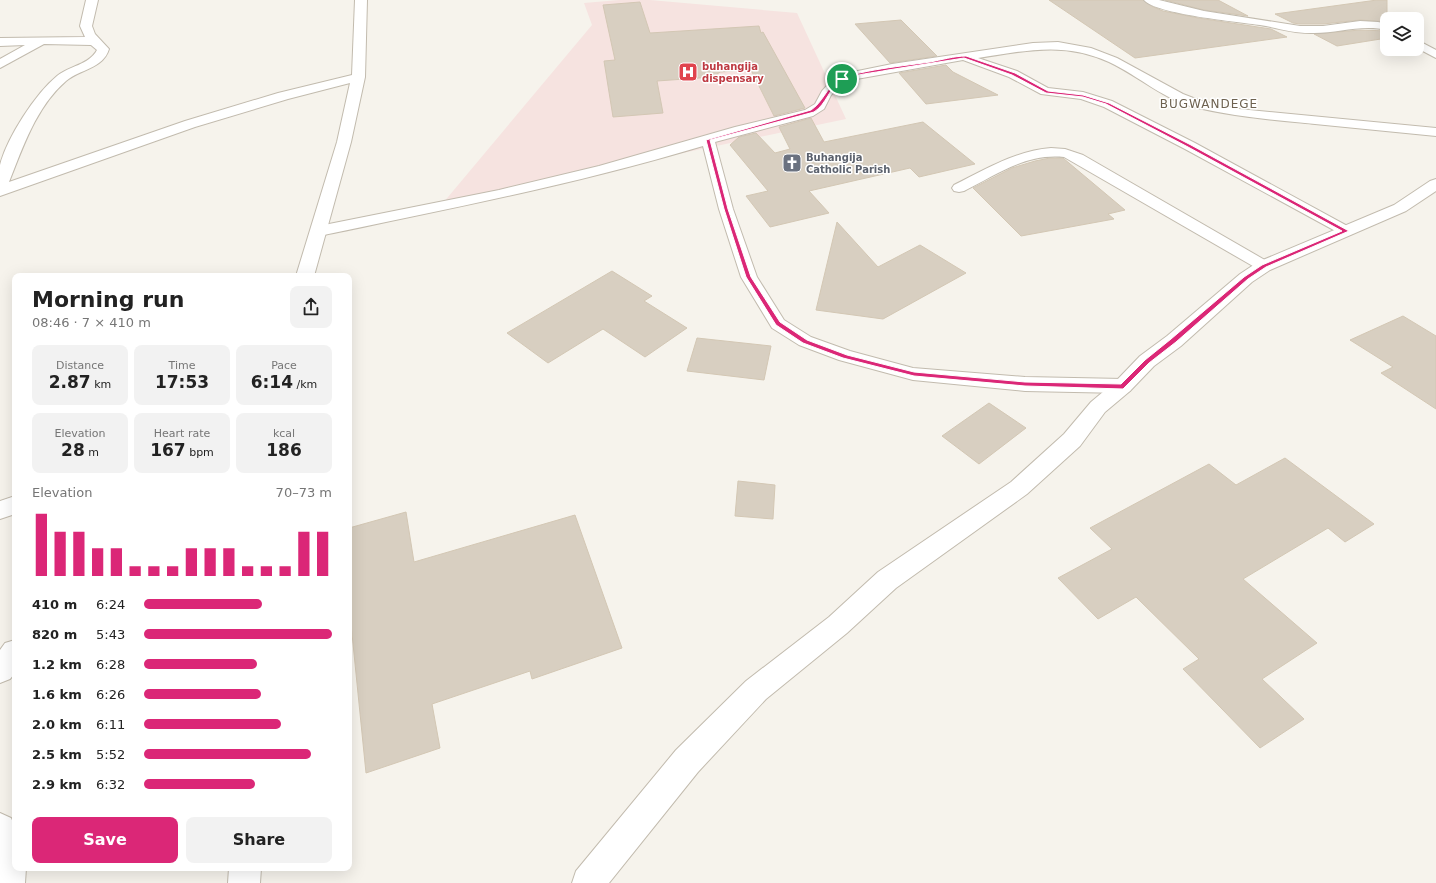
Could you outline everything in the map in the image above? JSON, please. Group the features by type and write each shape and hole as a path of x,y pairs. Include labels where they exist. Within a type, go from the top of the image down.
{"street":[{"path":"0,186 14,134 54,85 62,78 99,57 103,48 89,34 86,23 92,0"},
{"path":"306,273 344,142 358,77 361,0"},
{"path":"0,64 43,40"},
{"path":"0,42 95,40"},
{"path":"0,191 197,122 283,96 358,77"},
{"path":"588,883 686,761 756,690 838,624 887,580 1018,488 1072,440 1098,407 1123,386 1147,361 1174,341 1246,278 1264,266 1400,208 1436,184"},
{"path":"0,510 12,506"},
{"path":"0,670 12,656"},
{"path":"0,829 10,854 10,883"},
{"path":"244,883 245,871"}],"lane":[{"path":"1149,0 1173,8 1201,14 1293,28 1314,30 1368,24 1380,26"},
{"path":"319,231 506,192 602,169 813,111 820,106 826,94 837,82 847,77 1039,46 1075,47 1113,60 1179,96 1211,109 1436,132"},
{"path":"1424,47 1436,55"},
{"path":"965,57 1013,74 1048,92 1083,96 1108,104 1190,146 1346,231"},
{"path":"708,140 726,209 749,277 778,324 805,342 845,356 914,374 1025,384 1123,386"},
{"path":"959,188 1013,161 1030,155 1056,152 1069,154 1264,266"}],"shaded area":[{"name":"buhangija dispensary","path":"619,0 650,0 797,13 846,119 443,203 592,25 584,3"}],"building":[{"path":"1049,0 1143,0 1151,6 1163,11 1271,29 1287,37 1135,58"},
{"path":"1165,0 1218,0 1248,16 1204,10"},
{"path":"1377,0 1387,0 1387,12 1380,12 1380,21 1360,20 1323,24 1300,24 1293,23 1275,14"},
{"path":"640,2 650,33 759,26 761,33 763,32 805,108 774,116 751,70 720,72 713,77 657,81 663,113 613,117 604,61 615,60 603,5"},
{"path":"901,20 937,56 890,63 855,24"},
{"path":"1360,30 1380,31 1380,39 1337,46 1314,34"},
{"path":"946,65 953,72 998,95 926,104 899,73"},
{"path":"811,118 824,142 923,122 975,164 919,177 910,168 809,191 829,213 770,227 746,196 768,191 730,145 739,137 756,133 775,153 790,149 779,127"},
{"path":"1050,158 1063,158 1125,210 1108,214 1114,219 1021,236 973,188 1012,168"},
{"path":"837,222 878,267 920,245 966,273 883,319 816,310"},
{"path":"612,271 652,296 644,301 687,328 645,357 603,329 548,363 507,333"},
{"path":"1403,316 1436,336 1436,409 1381,373 1393,367 1350,340"},
{"path":"697,338 771,346 764,380 687,371"},
{"path":"989,403 1026,428 979,464 942,436"},
{"path":"1285,458 1374,524 1345,542 1328,528 1243,579 1317,643 1262,679 1304,719 1260,748 1183,669 1199,659 1136,597 1098,619 1058,578 1112,549 1090,528 1209,464 1236,485"},
{"path":"738,481 775,485 773,519 735,516"},
{"path":"406,512 414,562 575,515 622,648 532,679 530,671 432,704 440,748 366,773 352,634 352,527"}],"place":[{"name":"buhangija dispensary","path":"688,72"},
{"name":"Buhangija Catholic Parish","path":"792,163"}],"district":[{"name":"BUGWANDEGE","path":"1209,104"}],"route":[{"path":"965,57 1013,74 1048,92 1095,98 1190,146 1346,231 1264,266 1246,278 1174,341 1147,361 1123,386 1025,384 969,380 914,374 845,356 805,342 778,324 765,305 749,277 726,209 708,140 816,110 820,106 826,94 837,82 842,79 870,72 965,57"}]}
